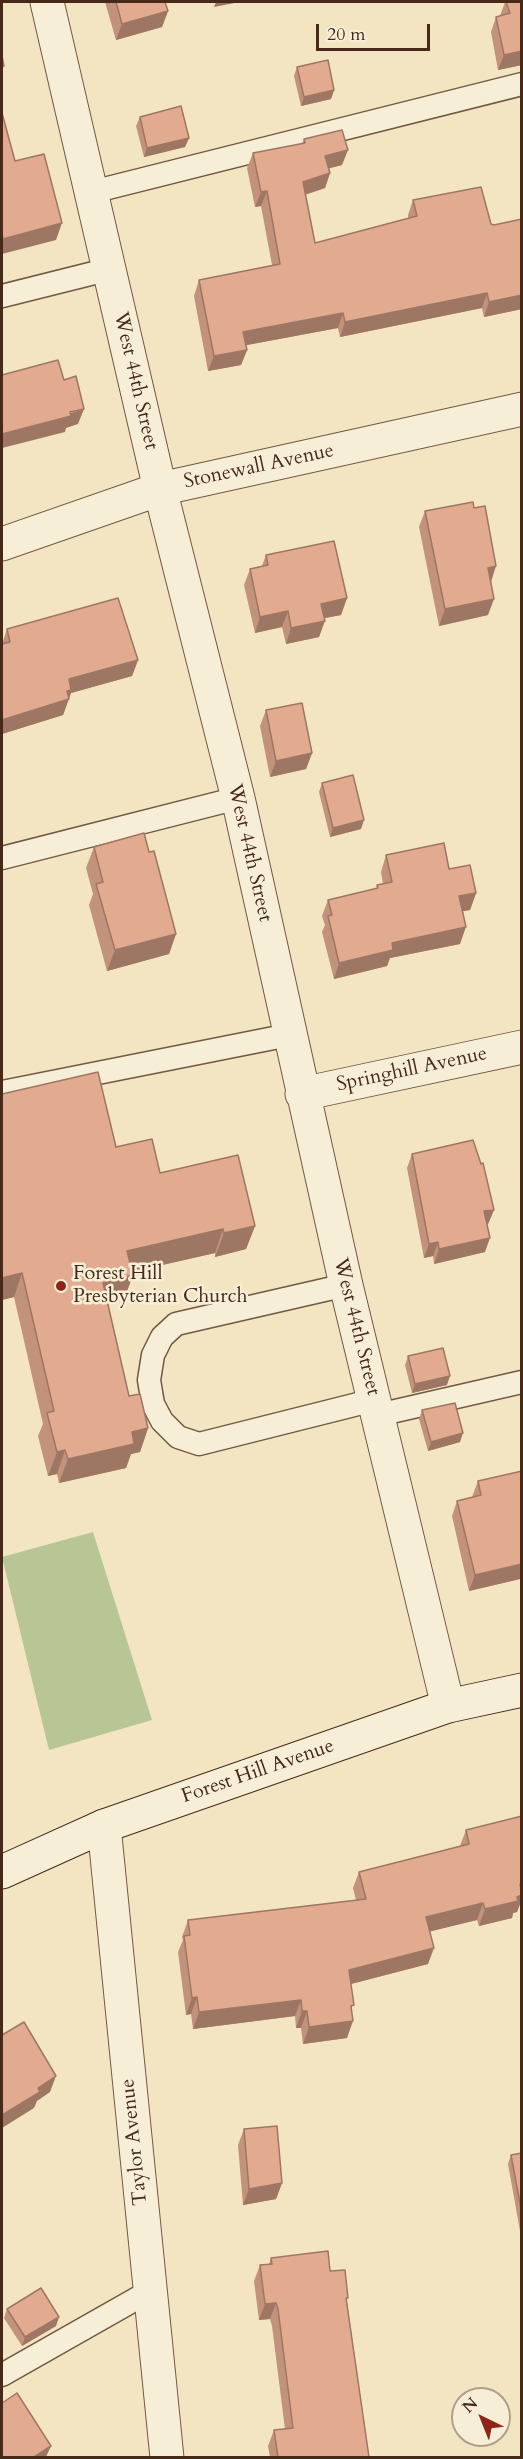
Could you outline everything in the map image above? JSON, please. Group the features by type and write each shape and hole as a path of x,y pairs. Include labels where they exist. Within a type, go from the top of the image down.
{"street":[{"name":"West 44th Street","path":"47,2 160,489 238,798 346,1285 448,1706"},
{"name":"Stonewall Avenue","path":"2,544 160,489 522,409"},
{"name":"Springhill Avenue","path":"302,1094 522,1047"},
{"name":"Forest Hill Avenue","path":"3,1866 104,1826 448,1706 522,1690"},
{"name":"Taylor Avenue","path":"104,1826 167,2457"}],"lane":[{"path":"92,192 522,84"},
{"path":"2,296 110,270"},
{"path":"2,858 238,798"},
{"path":"2,1092 289,1035"},
{"path":"346,1285 176,1324 162,1337 153,1355 149,1380 153,1404 162,1421 178,1437 198,1444 376,1408 522,1382"},
{"path":"2,2375 150,2291"}],"green space":[{"path":"93,1532 152,1720 49,1750 2,1557"}],"building":[{"path":"116,2 165,2 168,11 122,24"},
{"path":"506,2 522,2 522,51 504,55 496,17 510,13"},
{"path":"328,60 334,90 304,97 297,67"},
{"path":"181,106 189,138 147,148 140,117"},
{"path":"2,113 15,161 44,154 62,223 3,239 2,233"},
{"path":"342,130 348,150 325,156 330,173 303,182 315,243 417,216 413,200 481,187 491,224 522,219 522,295 489,302 487,293 345,322 343,313 248,331 243,332 247,350 214,356 199,280 280,264 267,191 261,192 253,153 305,143 304,139"},
{"path":"58,360 64,380 76,376 84,409 70,412 71,416 2,434 2,375"},
{"path":"473,502 474,508 485,506 496,566 488,568 494,599 445,609 425,511"},
{"path":"334,541 347,598 321,604 325,621 291,628 288,611 260,617 250,569 268,565 266,555"},
{"path":"118,598 138,660 69,679 71,690 67,691 69,699 2,720 2,644 10,642 7,629"},
{"path":"302,703 312,753 276,761 266,710"},
{"path":"353,775 364,820 333,828 322,783"},
{"path":"144,833 149,852 154,851 176,934 115,950 96,884 103,882 94,847"},
{"path":"444,843 449,869 470,865 476,893 459,896 466,927 392,943 393,950 339,963 328,916 332,915 328,900 378,888 377,885 392,882 386,855"},
{"name":"Forest Hill Presbyterian Church","path":"98,1072 116,1147 152,1139 160,1173 238,1155 255,1226 224,1233 223,1229 127,1251 133,1275 103,1283 129,1396 140,1394 148,1428 132,1432 134,1444 68,1459 65,1450 57,1452 47,1413 54,1411 22,1273 2,1278 2,1094"},
{"path":"473,1140 481,1164 483,1163 494,1210 484,1211 490,1238 439,1249 438,1242 429,1244 412,1154"},
{"path":"443,1348 450,1376 415,1384 408,1356"},
{"path":"455,1403 463,1433 431,1442 422,1410"},
{"path":"522,1471 522,1564 475,1575 457,1501 481,1495 478,1481"},
{"path":"522,1816 522,1883 520,1884 522,1895 517,1897 518,1901 485,1909 483,1903 426,1917 434,1948 349,1970 354,2005 351,2006 353,2021 309,2027 307,2011 302,2011 301,2000 199,2012 197,1997 192,1998 184,1936 190,1935 188,1920 366,1899 359,1872 469,1844 466,1830"},
{"path":"24,2022 56,2076 38,2088 40,2092 2,2115 2,2035"},
{"path":"277,2126 282,2183 249,2189 244,2129"},
{"path":"522,2153 522,2214 511,2155"},
{"path":"328,2251 330,2271 345,2270 348,2298 346,2298 369,2457 278,2457 274,2430 293,2428 278,2309 276,2303 265,2304 260,2265 272,2264 271,2258"},
{"path":"41,2288 59,2317 25,2337 7,2309"},
{"path":"17,2393 51,2446 34,2457 2,2457 2,2403"}],"place":[{"name":"Forest Hill Presbyterian Church","path":"61,1286"}]}
